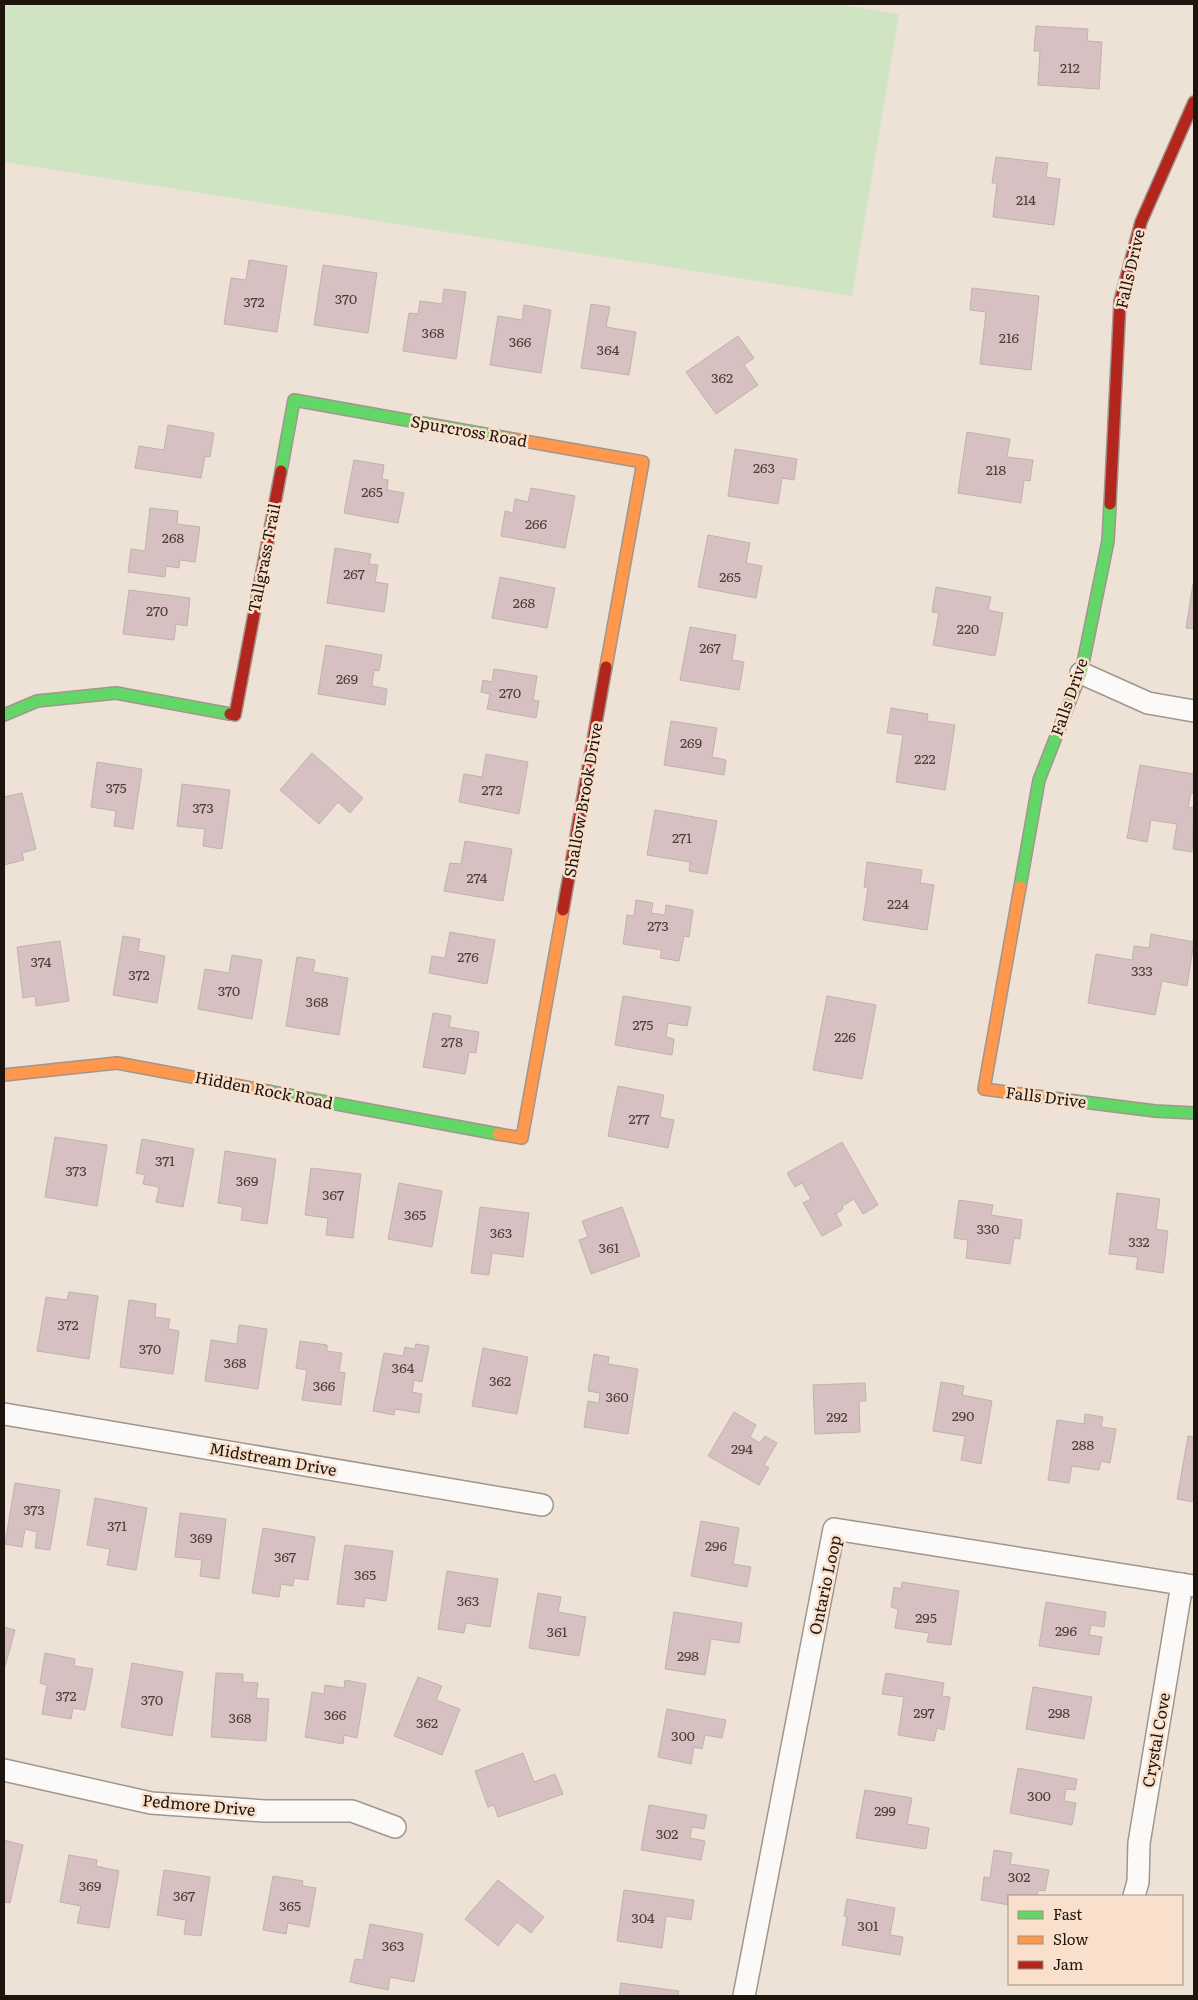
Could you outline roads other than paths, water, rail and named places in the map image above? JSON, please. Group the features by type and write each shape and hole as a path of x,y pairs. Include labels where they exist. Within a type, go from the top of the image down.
{"street":[{"name":"Falls Drive","path":"1194,102 1141,222 1120,301 1108,541 1081,673 1039,780 984,1089 1155,1111 1194,1113"},
{"name":"Spurcross Road","path":"294,400 643,462"},
{"name":"Tallgrass Trail","path":"4,715 37,701 116,693 235,715 294,400"},
{"name":"Shallow Brook Drive","path":"522,1138 643,462"},
{"path":"1081,673 1148,703 1194,711"},
{"name":"Hidden Rock Road","path":"4,1075 117,1063 522,1138"},
{"name":"Midstream Drive","path":"4,1414 542,1505"},
{"name":"Ontario Loop","path":"744,1996 834,1529 1188,1585"},
{"name":"Crystal Cove","path":"1134,1895 1138,1882 1139,1843 1188,1585"},
{"name":"Pedmore Drive","path":"4,1770 151,1803 265,1811 352,1811 395,1827"}]}
